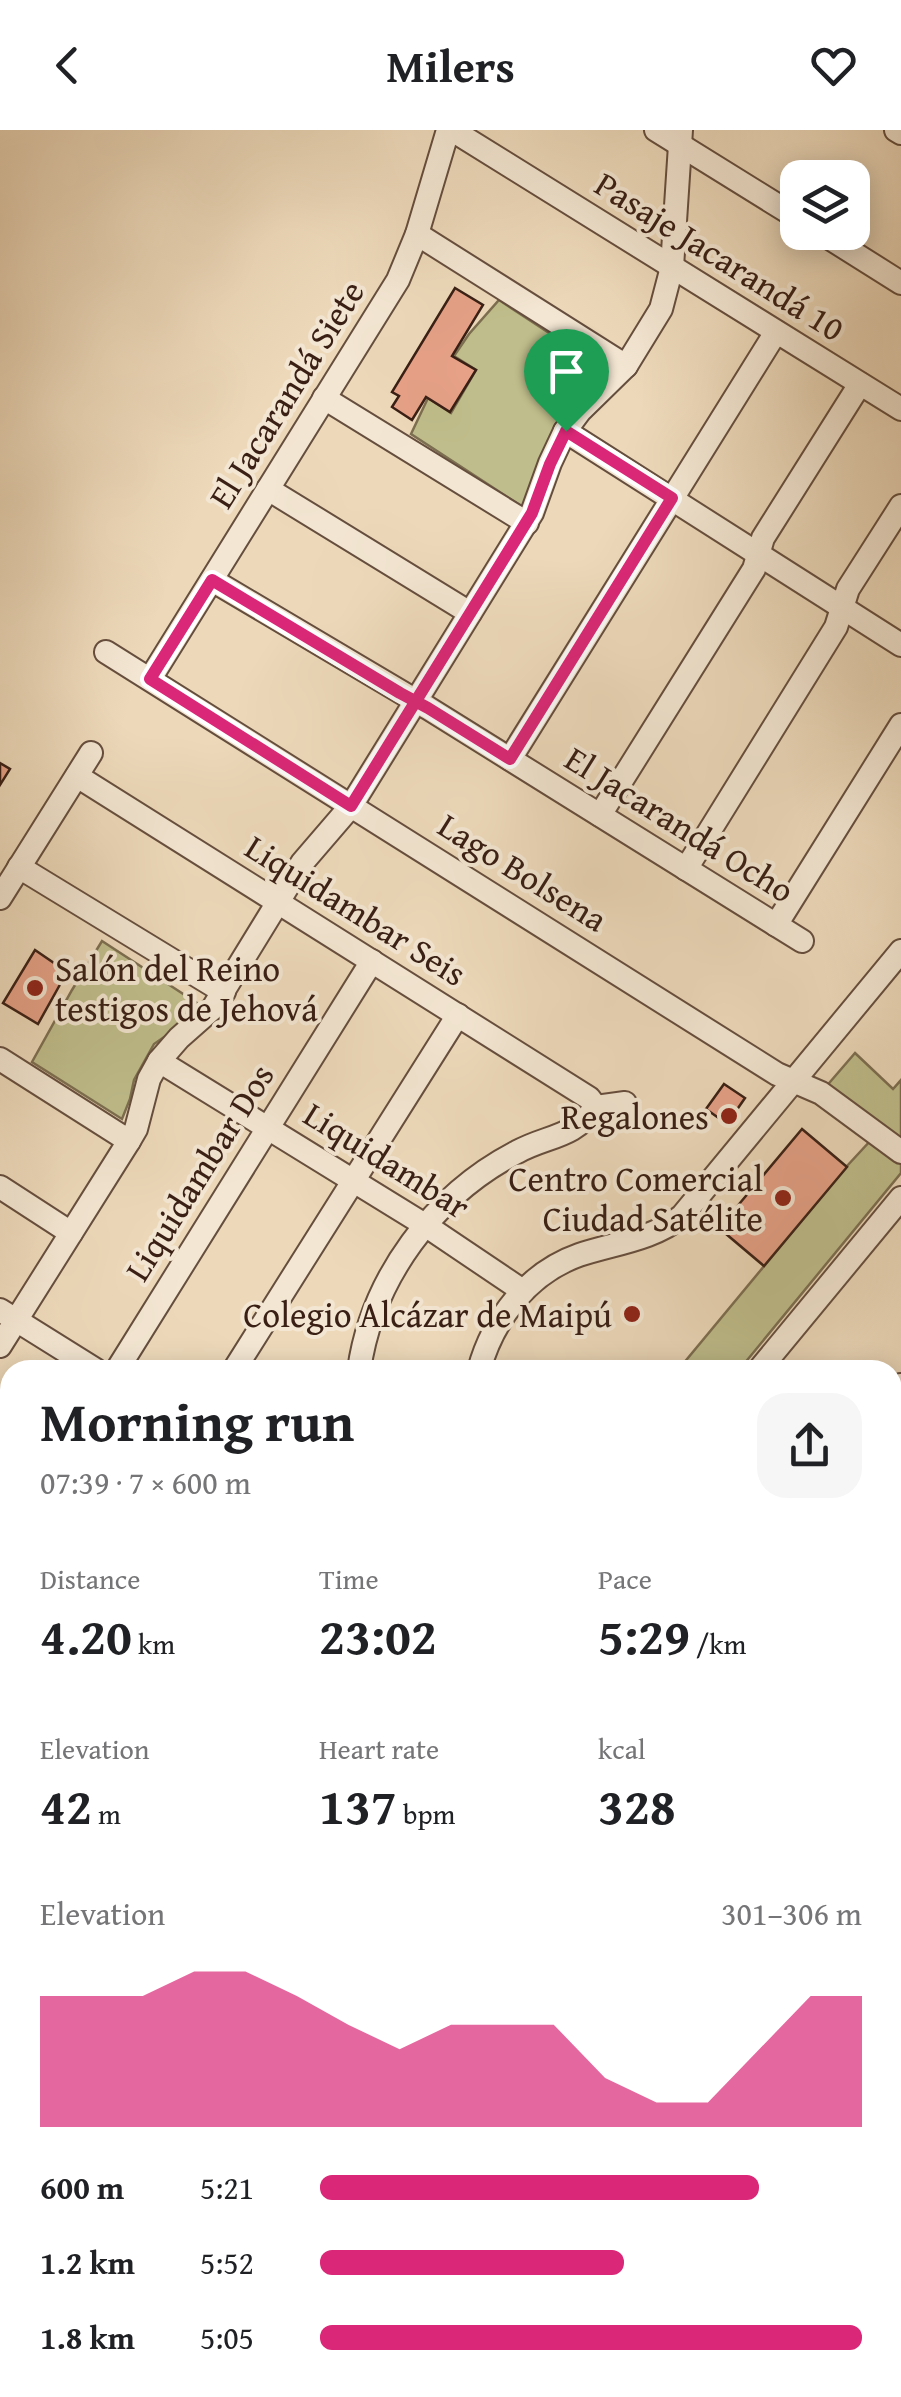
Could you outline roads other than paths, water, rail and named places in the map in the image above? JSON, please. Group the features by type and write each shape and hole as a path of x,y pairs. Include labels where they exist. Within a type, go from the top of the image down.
{"street":[{"name":"El Jacarandá Siete","path":"150,679 398,280 450,130"},
{"name":"Pasaje Jacarandá 10","path":"450,130 901,409"},
{"path":"656,130 681,138 780,206"},
{"path":"0,1346 8,1315 71,1232 129,1142 136,1129 144,1091 159,1061 178,1038 213,1008 310,851 351,806 537,503 566,431 580,411 626,366 662,309 672,268 681,138"},
{"path":"417,234 626,366"},
{"path":"849,250 901,283"},
{"path":"510,759 776,332"},
{"path":"600,815 754,569 763,538 860,384"},
{"path":"324,398 526,522"},
{"path":"566,431 901,644"},
{"path":"268,489 470,613"},
{"path":"686,869 836,627 848,589 901,506"},
{"name":"El Jacarandá Ocho","path":"212,580 802,941"},
{"name":"Lago Bolsena","path":"106,652 777,1074 821,1093 901,1152"},
{"path":"776,925 901,724"},
{"path":"0,898 91,753"},
{"name":"Liquidambar Seis","path":"76,776 589,1098 596,1107"},
{"path":"20,867 224,992"},
{"path":"483,1360 495,1328 523,1291 560,1264 646,1237 678,1220 901,951"},
{"name":"Liquidambar Dos","path":"123,1360 372,960"},
{"path":"240,1360 458,1015"},
{"path":"0,1059 129,1142"},
{"name":"Liquidambar","path":"159,1061 425,1224 523,1291"},
{"path":"361,1360 379,1298 425,1224 486,1170 523,1148 575,1129 596,1107 624,1103"},
{"path":"0,1188 71,1232"},
{"path":"767,1360 901,1198"},
{"path":"8,1315 80,1360"}],"place":[{"name":"Salón del Reino testigos de Jehová","path":"35,988"},
{"name":"Regalones","path":"729,1116"},
{"name":"Centro Comercial Ciudad Satélite","path":"783,1198"},
{"name":"Colegio Alcázar de Maipú","path":"632,1314"}]}
